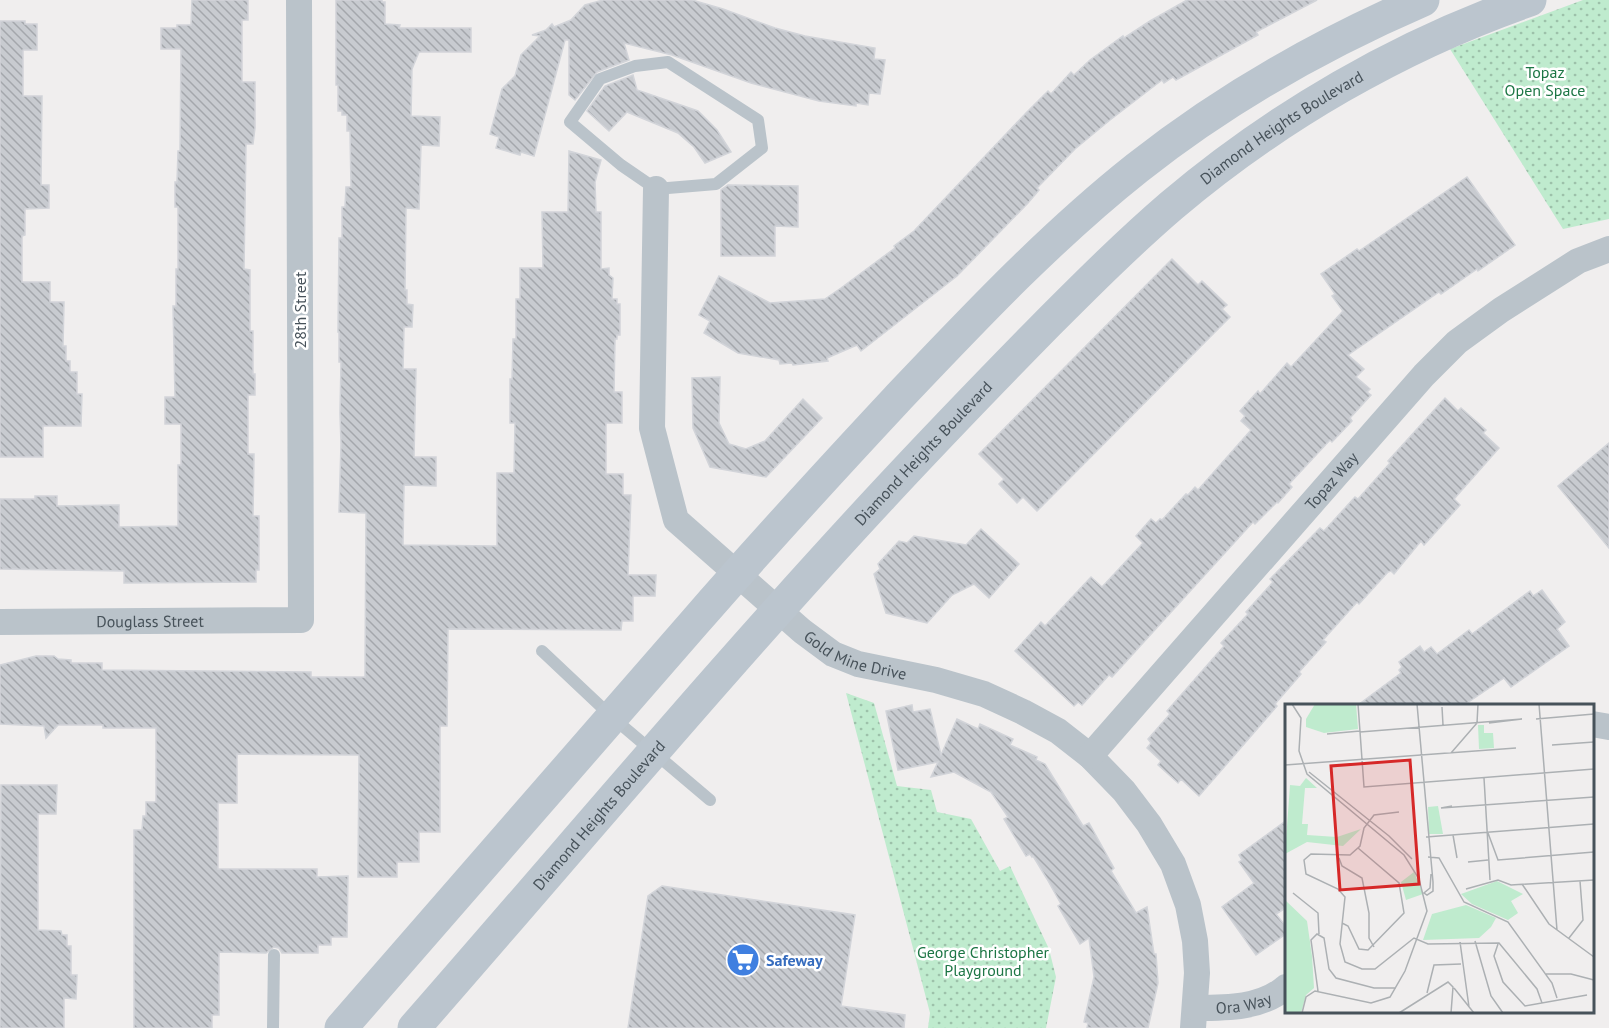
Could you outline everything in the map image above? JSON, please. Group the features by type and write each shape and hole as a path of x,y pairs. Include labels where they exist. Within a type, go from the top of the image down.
{"main road":[{"path":"341,1028 796,506 955,338 1033,260 1122,181 1189,130 1285,68 1374,22 1423,0"},
{"name":"Diamond Heights Boulevard","path":"414,1028 858,522 994,378 1124,248 1172,205 1261,136 1306,107 1405,53 1489,15 1530,0"}],"street":[{"name":"28th Street","path":"299,0 301,620"},
{"name":"Gold Mine Drive","path":"656,189 652,428 676,520 802,632 833,654 858,664 936,680 984,694 1058,731 1090,756 1124,790 1149,824 1173,864 1188,905 1195,941 1197,973 1195,1018"},
{"name":"Topaz Way","path":"1090,756 1424,375 1457,342 1501,310 1578,261 1609,249"},
{"name":"Douglass Street","path":"0,622 301,620"},
{"path":"1594,724 1609,727"},
{"name":"Ora Way","path":"1195,1018 1224,1008 1251,1005 1278,994 1285,989"}],"lane":[{"path":"668,62 758,120 762,148 716,184 656,189 621,165 570,122 600,79 635,66 668,62"},
{"path":"543,651 612,717 710,800"},
{"path":"273,1028 274,955"}],"green space":[{"name":"Topaz Open Space","path":"1583,0 1609,0 1609,219 1563,229 1450,49"},
{"name":"George Christopher Playground","path":"846,693 874,703 897,786 931,790 937,812 971,819 1000,871 1010,866 1049,949 1056,977 1046,1028 928,1028 930,1013"}],"building":[{"path":"192,0 248,0 248,20 242,20 242,82 255,82 255,128 253,144 246,144 244,269 250,270 250,331 253,331 253,374 255,374 255,395 248,395 248,454 254,454 253,516 259,516 259,570 256,570 256,582 124,583 124,571 0,569 0,499 35,499 35,496 57,496 57,506 119,505 119,527 178,526 181,424 165,424 165,397 175,397 173,306 176,306 176,269 178,269 178,207 175,207 175,182 177,182 178,151 180,151 181,49 161,49 161,28 191,25"},
{"path":"336,0 382,0 385,2 385,24 400,25 399,28 471,28 471,52 419,52 412,69 411,116 440,117 439,146 421,145 419,209 406,208 405,290 407,290 407,304 413,305 412,327 404,327 403,369 416,369 414,457 436,457 436,486 404,485 403,545 497,546 497,473 514,473 515,423 510,423 510,379 512,379 513,339 516,339 516,299 520,299 520,268 543,268 542,212 568,212 569,151 601,160 595,182 596,212 601,212 601,269 609,268 609,275 613,278 612,299 617,299 617,304 620,304 620,335 617,335 615,339 614,392 622,392 622,423 606,423 606,474 623,474 623,495 631,495 628,575 656,575 655,596 633,596 633,621 622,621 621,630 448,629 447,726 440,726 440,832 419,832 419,862 397,862 397,877 358,877 359,755 237,754 237,803 218,803 218,869 317,869 317,877 348,876 347,937 331,937 331,945 318,945 318,953 282,953 279,948 274,947 266,953 219,952 219,1015 212,1015 212,1028 134,1028 134,830 142,830 143,816 146,816 146,802 156,802 156,728 58,725 46,738 44,726 0,724 0,665 36,656 54,656 58,659 71,660 71,663 102,663 102,670 311,672 311,677 365,677 366,513 339,512 341,362 339,362 338,332 339,238 342,238 342,207 345,207 346,187 351,187 350,131 347,131 347,115 342,115 342,111 338,111"},
{"path":"603,0 692,0 805,36 875,48 874,59 885,60 880,94 869,93 868,105 856,103 856,106 819,101 751,83 672,55 624,43 629,60 597,72 575,100 569,95 569,40 565,40 534,156 521,152 520,155 496,148 499,137 490,134 502,89 515,76 521,55 540,36 532,35 546,30 552,24 554,27 571,20 585,5"},
{"path":"1187,0 1317,0 1256,32 1258,35 1176,80 1173,77 1164,83 1162,80 1110,120 1075,149 1037,188 1039,190 1028,203 957,276 861,351 857,345 827,358 828,361 793,365 792,363 780,364 779,360 738,353 704,333 710,321 699,315 719,276 770,303 825,299 841,288 914,231 1048,91 1051,94 1071,72 1074,75 1123,36 1124,38"},
{"path":"0,21 25,21 25,24 37,24 37,50 23,50 23,96 42,96 41,185 49,185 49,208 25,209 25,235 22,236 22,282 50,282 50,302 64,302 63,346 66,346 66,361 70,361 70,372 77,372 77,394 82,394 81,426 43,426 43,457 0,457"},
{"path":"633,75 637,90 698,111 717,130 731,152 705,163 694,147 678,133 627,112 609,131 587,111 605,86"},
{"path":"1467,177 1515,245 1441,294 1439,292 1348,355 1364,369 1356,377 1370,389 1367,392 1371,395 1350,418 1352,421 1332,442 1330,440 1289,484 1292,487 1278,503 1255,524 1253,522 1112,677 1109,675 1082,705 1078,702 1074,706 1015,651 1041,622 1045,626 1091,577 1102,587 1143,543 1136,536 1151,519 1156,523 1162,520 1186,494 1188,495 1195,487 1198,490 1251,430 1241,421 1245,416 1240,411 1258,391 1260,394 1287,363 1291,367 1343,311 1332,296 1335,294 1321,274 1357,249 1359,251"},
{"path":"728,185 798,186 798,227 775,226 775,256 721,256 721,190"},
{"path":"1172,259 1198,285 1202,281 1227,305 1222,309 1230,317 1037,511 1023,497 1017,503 999,484 1004,479 979,454"},
{"path":"720,377 719,423 729,444 746,449 765,441 803,399 822,418 766,477 710,467 693,428 692,378"},
{"path":"1445,398 1458,411 1461,408 1486,430 1483,433 1499,448 1454,499 1460,505 1424,545 1421,541 1394,574 1391,571 1388,572 1359,604 1357,602 1323,640 1326,642 1299,672 1301,674 1275,704 1277,706 1199,796 1181,779 1178,783 1158,765 1161,761 1147,748 1151,743 1148,739 1170,714 1167,711 1224,646 1221,643 1273,582 1270,579 1320,528 1324,531 1355,497 1358,499 1390,463 1388,461"},
{"path":"1609,443 1609,548 1558,486"},
{"path":"981,529 1019,564 989,598 974,584 952,595 927,623 886,613 874,574 880,569 878,564 899,541 907,543 914,536 966,545"},
{"path":"1542,590 1565,622 1557,629 1569,646 1511,687 1504,678 1465,704 1359,704 1401,673 1399,670 1402,667 1399,662 1420,646 1424,652 1431,647 1437,654 1469,630 1472,634 1530,591 1533,596"},
{"path":"912,705 913,712 930,709 941,755 957,719 978,729 980,724 1013,739 1010,745 1037,757 1036,760 1045,764 1083,826 1089,823 1114,868 1111,871 1136,913 1147,907 1154,954 1156,954 1158,983 1148,1028 1087,1028 1088,1023 1084,1022 1094,977 1089,938 1080,944 1058,906 1061,904 1047,879 1033,856 1030,854 1026,856 1004,819 1008,817 991,792 954,772 931,777 938,762 898,770 886,711"},
{"path":"1,785 57,785 56,814 38,814 38,930 61,931 62,935 67,935 67,946 71,946 71,975 77,975 76,999 64,998 64,1028 0,1028"},
{"path":"1285,821 1285,908 1276,914 1285,925 1285,934 1256,955 1222,907 1254,883 1239,862 1242,860 1239,855"},
{"name":"Safeway","path":"662,886 855,915 841,1006 905,1015 904,1028 628,1028 648,896"}],"place":[{"name":"Safeway","path":"743,960"}]}
